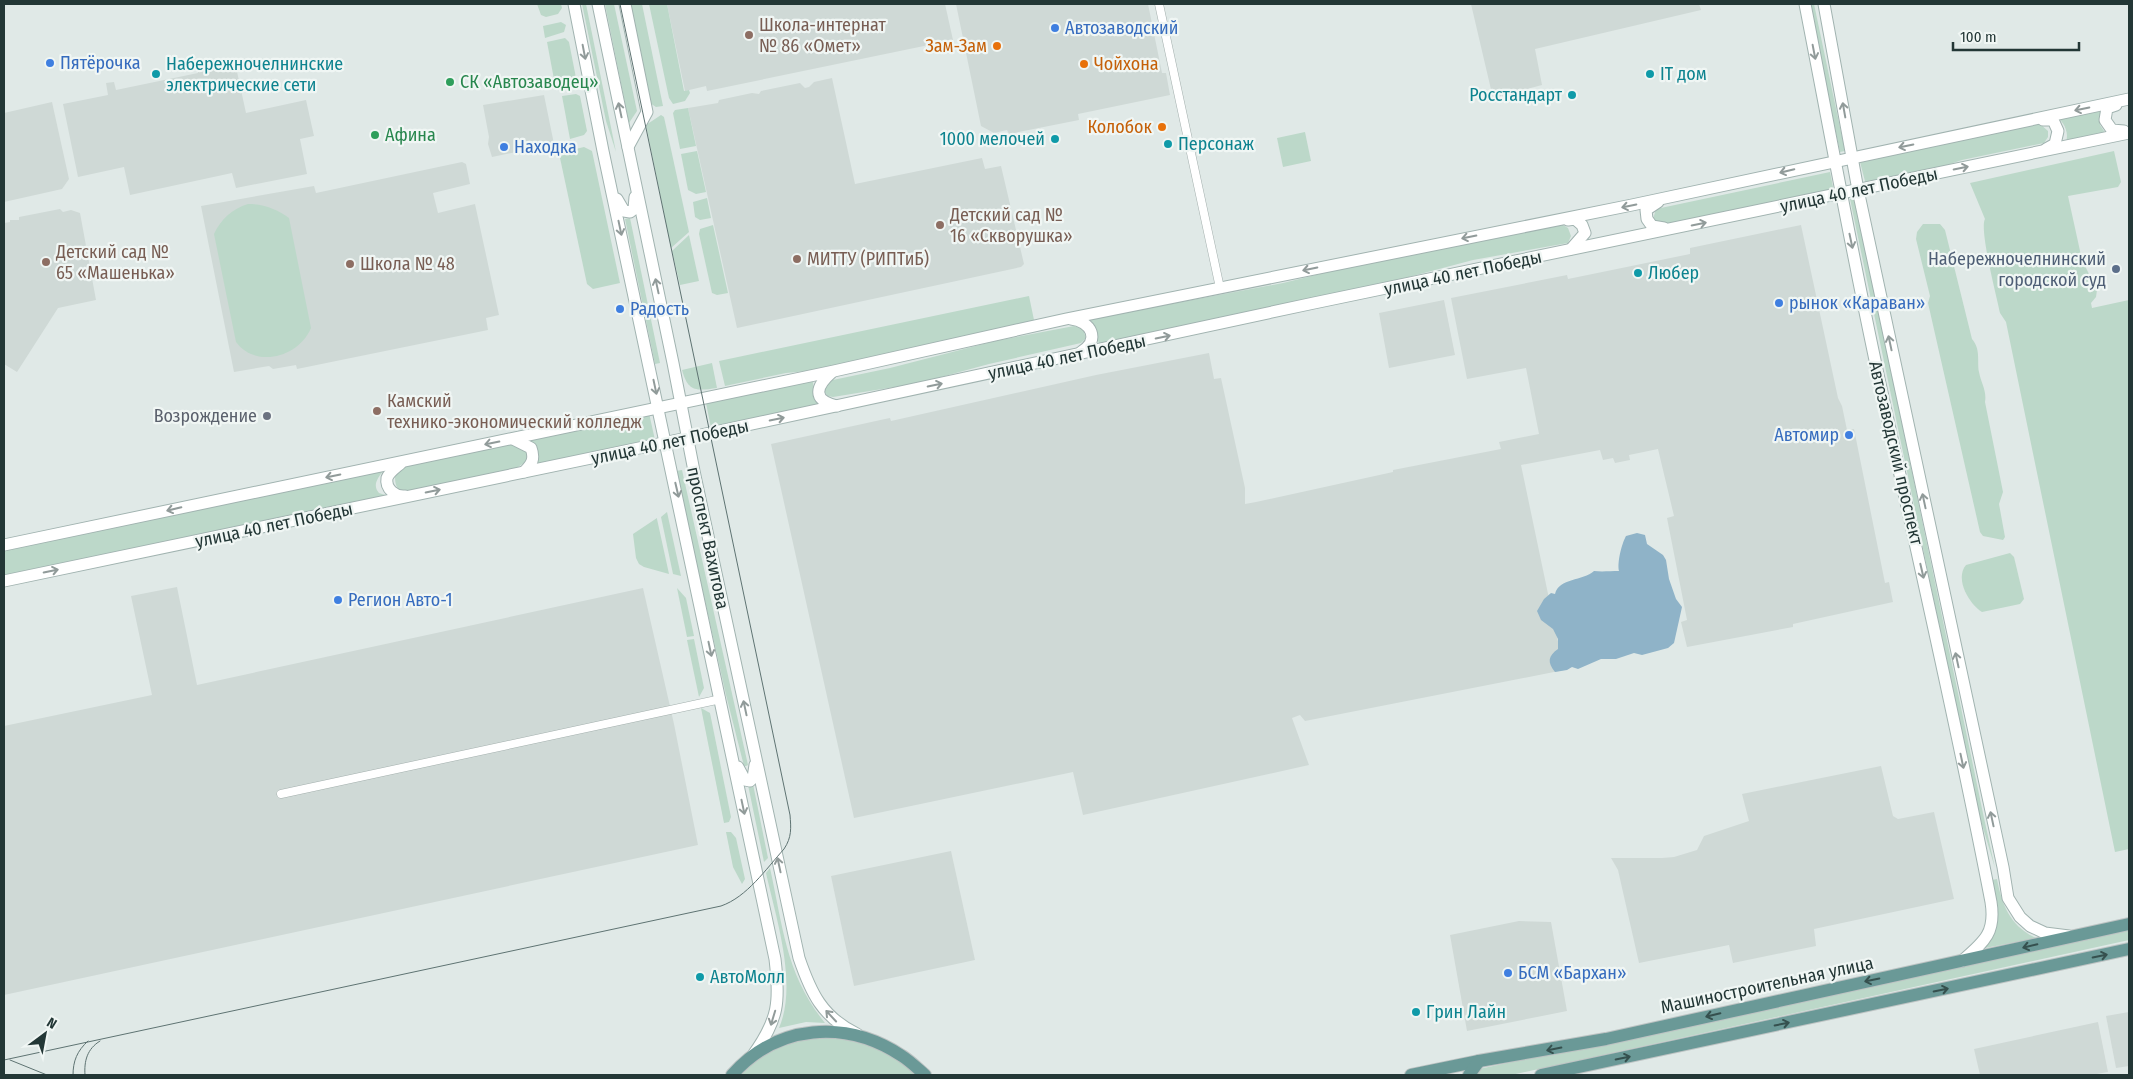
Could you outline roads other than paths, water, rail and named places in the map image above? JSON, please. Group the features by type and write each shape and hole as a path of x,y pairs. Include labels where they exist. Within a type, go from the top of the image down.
{"main road":[{"name":"Машиностроительная улица","path":"1411,1075 1606,1039 2129,924"},
{"path":"1541,1075 2129,949"},
{"path":"732,1075 753,1055 779,1039 804,1032 835,1032 872,1040 902,1056 925,1075"},
{"path":"1469,1075 1479,1061"}],"street":[{"name":"проспект Вахитова","path":"574,4 721,699 778,982 778,1001 773,1020 768,1034 753,1055"},
{"name":"проспект Вахитова","path":"598,4 687,438 799,958 804,974 829,1016 840,1026 872,1040"},
{"path":"625,4 647,112 628,147"},
{"path":"1159,4 1220,288"},
{"name":"Автозаводский проспект","path":"1805,4 1840,193 1880,387 1948,693 1994,918 1989,932 1979,946 1962,961"},
{"name":"Автозаводский проспект","path":"1824,4 1858,190 2003,867 2008,898 2020,917 2030,926 2045,933 2074,936"},
{"path":"2129,99 2107,108 2105,114 2105,120 2112,130 2129,132"},
{"name":"улица 40 лет Победы","path":"4,545 512,439 659,406 834,371 1066,319 1666,198 2129,99"},
{"path":"2033,119 2053,120 2058,131 2055,144 2040,152"},
{"name":"улица 40 лет Победы","path":"4,581 667,443 1078,354 2129,132"},
{"path":"612,189 624,211 630,212 634,209 636,187"},
{"path":"1666,198 1646,210 1647,219 1652,226 1672,229"},
{"path":"1555,220 1575,219 1582,225 1585,233 1569,251"},
{"path":"1066,319 1079,320 1087,325 1092,334 1092,342 1089,347 1078,354"},
{"path":"834,371 822,381 818,388 820,397 826,404 836,406"},
{"path":"512,439 531,448 533,454 530,465 524,472"},
{"path":"403,462 390,472 387,478 387,485 393,493 400,497 413,496"},
{"path":"1948,693 1959,698 1964,690"},
{"path":"281,794 721,699"},
{"path":"733,760 746,780 750,781 754,778 755,756"},
{"path":"1984,865 1997,873 2003,867"}],"water":[{"path":"1637,533 1645,535 1647,544 1663,555 1676,599 1682,607 1674,643 1668,648 1642,655 1634,653 1616,659 1601,659 1578,669 1572,667 1555,672 1550,659 1552,654 1558,649 1558,639 1553,629 1541,620 1537,611 1544,599 1551,593 1555,594 1557,589 1566,582 1584,577 1594,571 1619,571 1619,558 1624,539 1626,536"}],"tram line":[{"path":"4,1060 721,906 748,889 787,845 791,824 790,815 620,4"},
{"path":"73,1075 76,1056 88,1041"},
{"path":"85,1075 87,1056 100,1041"},
{"path":"10,1060 47,1075"}],"place":[{"name":"Автозаводский","path":"1055,28"},
{"name":"Школа-интернат № 86 «Омет»","path":"749,35"},
{"name":"Зам-Зам","path":"997,46"},
{"name":"Пятёрочка","path":"50,63"},
{"name":"Чойхона","path":"1084,64"},
{"name":"Набережночелнинские электрические сети","path":"156,74"},
{"name":"IT дом","path":"1650,74"},
{"name":"СК «Автозаводец»","path":"450,82"},
{"name":"Росстандарт","path":"1572,95"},
{"name":"Колобок","path":"1162,127"},
{"name":"Афина","path":"375,135"},
{"name":"1000 мелочей","path":"1055,139"},
{"name":"Персонаж","path":"1168,144"},
{"name":"Находка","path":"504,147"},
{"name":"Детский сад № 16 «Скворушка»","path":"940,225"},
{"name":"МИТТУ (РИПТиБ)","path":"797,259"},
{"name":"Детский сад № 65 «Машенька»","path":"46,262"},
{"name":"Школа № 48","path":"350,264"},
{"name":"Набережночелнинский городской суд","path":"2116,269"},
{"name":"Любер","path":"1638,273"},
{"name":"рынок «Караван»","path":"1779,303"},
{"name":"Радость","path":"620,309"},
{"name":"Камский технико-экономический колледж","path":"377,411"},
{"name":"Возрождение","path":"267,416"},
{"name":"Автомир","path":"1849,435"},
{"name":"Регион Авто-1","path":"338,600"},
{"name":"БСМ «Бархан»","path":"1508,973"},
{"name":"АвтоМолл","path":"700,977"},
{"name":"Грин Лайн","path":"1416,1012"}]}
